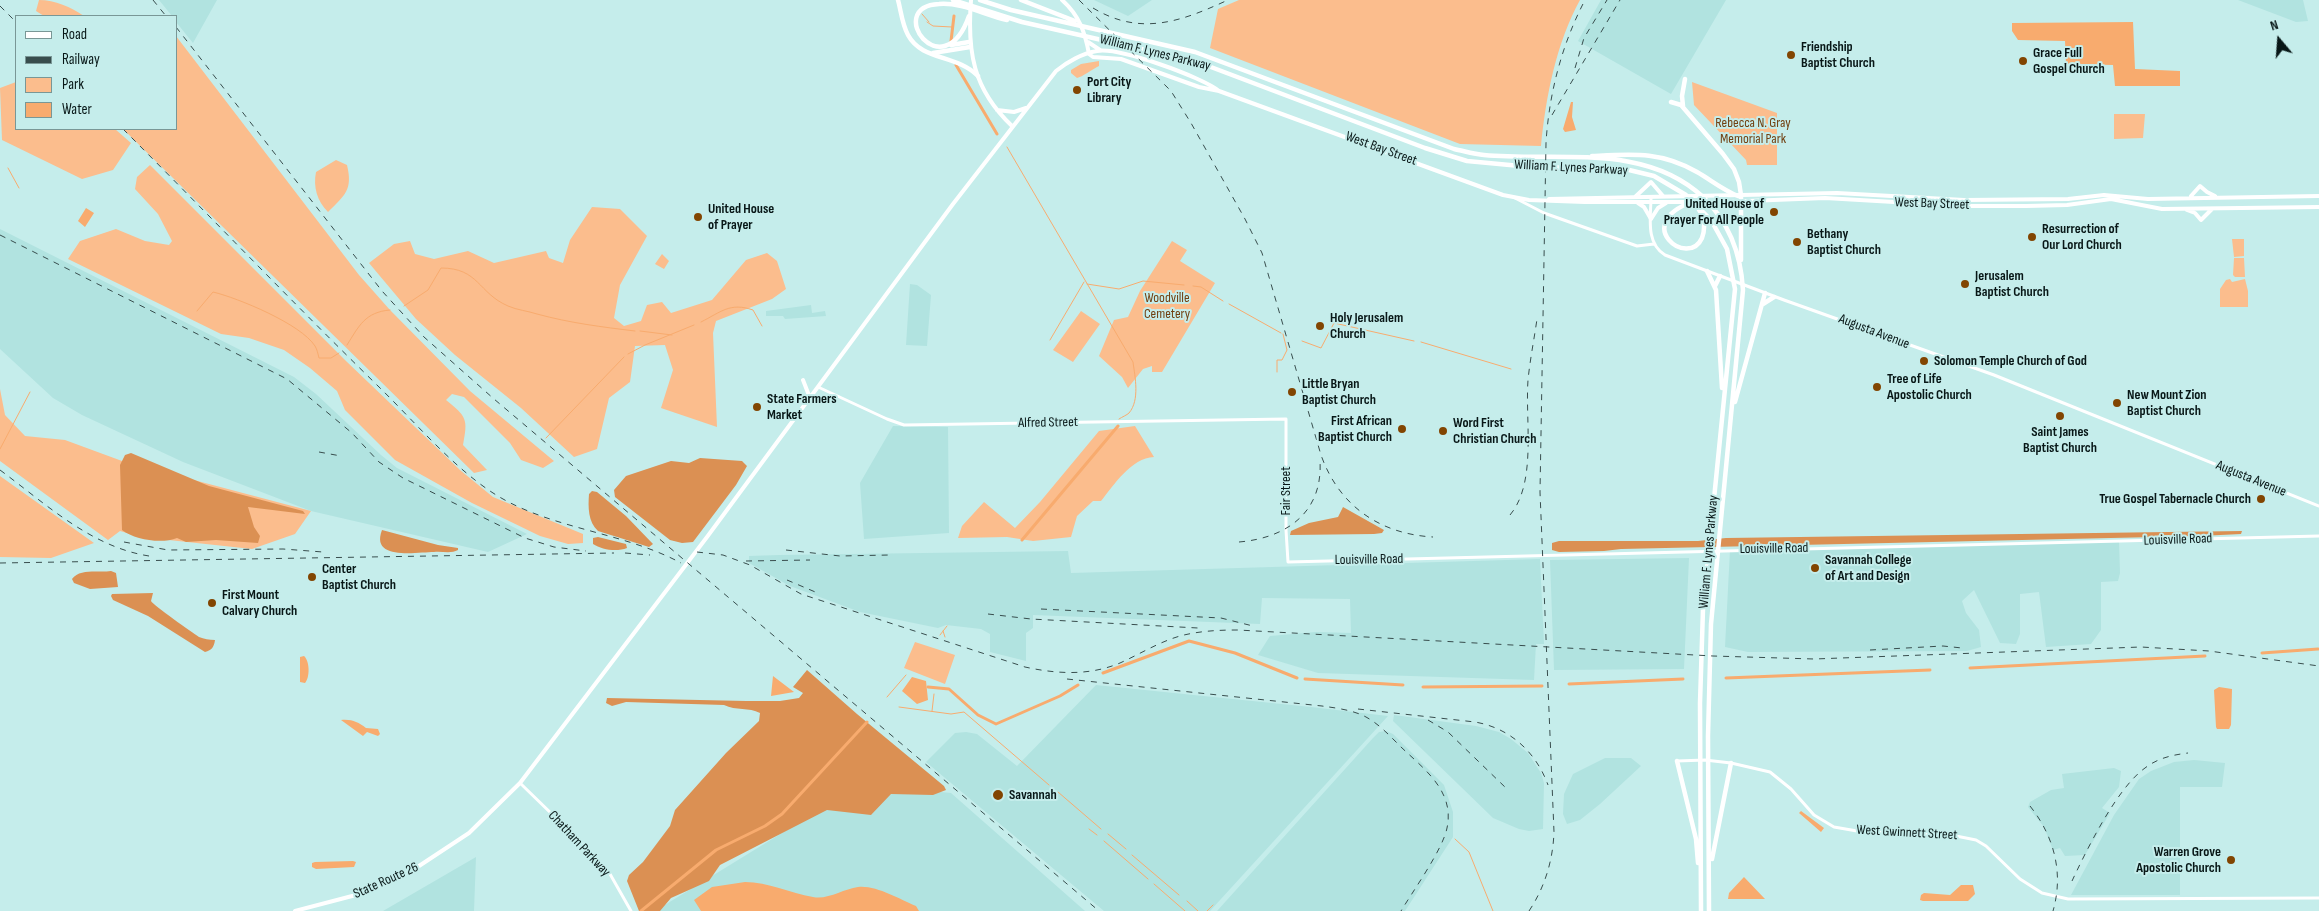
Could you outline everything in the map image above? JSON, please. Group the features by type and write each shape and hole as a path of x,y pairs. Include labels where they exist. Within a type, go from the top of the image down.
{"highway":[{"path":"898,0 907,34 917,47 927,53 962,64 978,76"},
{"name":"William F. Lynes Parkway","path":"980,0 1195,52 1454,149 1483,155 1556,156 1642,163 1664,171 1690,186 1719,215 1735,245 1742,273 1743,298 1721,510 1710,645 1708,736 1709,911"},
{"path":"1021,0 1091,27"},
{"name":"William F. Lynes Parkway","path":"944,45 930,44 923,40 916,29 916,20 920,11 928,6 956,2 984,13 1195,61 1440,153 1482,163 1531,167 1614,169 1637,172 1660,179 1676,188 1694,203"},
{"path":"944,45 954,42 962,35 969,16"},
{"path":"944,45 969,45"},
{"path":"927,53 944,52 969,45"},
{"path":"1684,79 1682,96 1685,110"},
{"path":"1670,102 1678,103 1685,110 1734,169 1739,182 1742,219 1741,267"},
{"path":"1556,156 1641,154 1660,156 1697,172 1738,196"},
{"path":"1694,203 1701,210 1704,223 1701,240 1693,247 1686,248 1672,244 1665,236 1666,221 1673,211 1694,203"},
{"name":"William F. Lynes Parkway","path":"1701,210 1714,224 1723,240 1732,268 1735,292 1722,401 1707,563 1700,668 1701,911"},
{"path":"1707,272 1716,290"},
{"path":"1720,276 1715,284 1722,401"},
{"path":"1732,410 1765,293"},
{"path":"1761,307 1774,296"},
{"path":"1677,761 1696,839 1701,902"},
{"path":"1710,878 1713,850 1731,763"}],"main road":[{"path":"971,0 969,45 978,76 997,110 1012,126"},
{"path":"1062,0 1077,16 1089,54 1102,50"},
{"path":"1085,38 1092,46 1102,50"},
{"name":"West Bay Street","path":"1102,50 1121,52 1138,57 1213,86 1219,92"},
{"name":"West Bay Street","path":"1089,54 1093,57 1121,59 1148,67 1514,198 1694,203 1825,198 1945,205 2026,206 2067,205 2111,199 2152,208 2319,207"},
{"name":"State Route 26","path":"295,911 343,899 392,880 444,851 469,833 520,783 707,537 1046,81 1063,65 1089,54"},
{"path":"997,110 1014,112 1026,108"},
{"path":"1635,197 1651,182 1657,192 1665,197"},
{"path":"2190,197 2198,191 2200,186 2209,194 2220,197"},
{"name":"West Bay Street","path":"1544,200 1837,192 1964,200 2068,199 2104,195 2148,198 2319,196"},
{"path":"1514,198 1544,213 1641,246 1654,244 1651,197"},
{"path":"1637,202 1644,207 1651,219"},
{"path":"1651,219 1658,208 1669,202"},
{"path":"2184,209 2195,213 2201,220 2213,209"},
{"name":"Augusta Avenue","path":"1654,244 1665,255 1707,272 1980,372 1994,375 2319,506"},
{"path":"803,380 810,398"},
{"name":"Alfred Street","path":"818,387 904,425 1286,419"},
{"name":"Fair Street","path":"1286,419 1286,530 1288,562"},
{"name":"Louisville Road","path":"1288,562 2319,536"},
{"name":"West Gwinnett Street","path":"1677,761 1705,760 1731,763 1770,772 1791,789 1814,815 1834,827 1857,831 1950,835 1976,840 1986,846 2020,879 2042,893 2068,899 2319,898"},
{"name":"Chatham Parkway","path":"520,783 594,855 610,874 631,911"}],"shaded area":[{"path":"159,0 217,0 193,43 178,24 178,15 171,15"},
{"path":"1094,0 1152,0 1128,16"},
{"path":"1601,0 1726,0 1671,94 1578,41"},
{"path":"2238,0 2303,0 2308,21 2296,22"},
{"path":"0,229 294,377 316,394 397,468 527,534 488,552 311,511 183,462 82,415 53,398 0,349"},
{"path":"910,284 917,285 931,295 927,346 906,345"},
{"path":"811,305 812,313 825,311 826,316 785,319 783,316 766,316 766,311"},
{"path":"893,426 948,427 949,533 864,539 860,483"},
{"path":"131,453 209,486 303,511 305,514 248,507 254,527 260,536 258,543 216,540 186,542 177,538 164,541 141,539 122,530 120,465 125,455"},
{"path":"700,458 742,461 747,466 736,485 693,542 682,543 670,540 615,497 614,490 626,476 671,461 689,463"},
{"path":"592,491 597,492 626,516 653,544 649,547 598,531 592,523 589,514 589,494"},
{"path":"1343,507 1384,530 1382,533 1374,534 1290,535 1291,531 1309,523 1338,517"},
{"path":"382,530 438,545 458,548 458,550 407,553 389,551 383,547 380,540"},
{"path":"2242,531 2241,534 2200,536 1559,552 1552,550 1552,543 1559,541 1698,541 1726,538"},
{"path":"598,537 626,544 627,548 610,550 601,548 593,544 593,538"},
{"path":"2119,541 2120,573 2118,581 2101,582 2101,630 2091,644 2046,647 2039,592 2020,594 2020,634 2016,644 2000,643 1974,590 1962,601 1966,613 1979,630 1981,647 1967,651 1748,652 1725,647 1730,550"},
{"path":"1068,551 1071,573 1540,559 1544,644 1536,644 1534,680 1318,673 1258,655 1270,636 1316,632 1351,633 1350,599 1262,598 1260,624 1033,615 1033,628 1026,633 1026,661 990,652 990,634 981,629 946,625 938,628 860,612 790,586 749,563 749,556"},
{"path":"1689,558 1684,669 1554,670 1550,560"},
{"path":"111,571 116,573 118,587 90,589 74,583 72,579 80,573"},
{"path":"153,593 151,601 154,604 199,637 215,640 212,648 205,652 148,616 113,600 111,596 112,594"},
{"path":"807,670 944,786 946,790 933,795 891,794 871,815 827,810 720,865 709,881 671,898 660,911 639,911 627,881 629,875 643,862 670,826 675,810 726,753 759,721 760,713 724,705 626,702 612,706 606,703 607,698 780,701 799,698 803,693 793,687"},
{"path":"1096,685 1388,716 1210,911 1104,911 926,762 955,733 966,732 977,734 1017,766"},
{"path":"1394,715 1476,726 1499,732 1511,739 1528,753 1541,773 1544,783 1543,829 1529,831 1519,829 1493,818 1393,721"},
{"path":"1386,731 1393,734 1444,785 1453,812 1453,837 1405,911 1217,911 1373,738 1379,732"},
{"path":"1605,758 1631,758 1641,766 1580,820 1567,824 1563,814 1564,794 1573,774"},
{"path":"2194,760 2225,763 2222,787 2180,787 2180,895 2071,895 2114,815 2139,779 2151,771 2174,762"},
{"path":"2114,768 2121,771 2119,787 2102,808 2110,813 2085,855 2065,856 2060,848 2053,850 2044,827 2028,807 2030,802 2051,790 2064,788 2062,774"},
{"path":"921,790 951,793 1085,911 655,911 795,825 848,799"},
{"path":"476,857 474,911 383,911"}],"green space":[{"path":"39,0 51,1 82,15 42,15 36,11"},
{"path":"1239,0 1580,0 1558,52 1549,89 1541,146 1460,144 1210,48 1218,9"},
{"path":"178,39 359,275 390,310 470,391 554,461 543,468 521,460 510,443 464,397 452,394 446,400 464,419 463,445 487,470 474,473 124,130 178,130"},
{"path":"1099,61 1099,66 1077,78 1071,73 1071,70 1081,64"},
{"path":"15,82 15,130 116,130 131,143 113,170 82,179 2,140 0,88"},
{"name":"Rebecca N. Gray Memorial Park","path":"1692,82 1777,113 1777,165 1747,165 1746,160 1694,105"},
{"path":"2114,114 2145,114 2143,138 2114,139"},
{"path":"336,160 347,165 349,180 346,192 328,212 321,203 317,193 315,183 316,172"},
{"path":"150,165 346,361 460,470 493,497 583,534 583,543 568,544 540,536 472,503 395,460 345,410 337,391 310,368 284,350 249,338 221,334 68,259 80,241 116,229 145,241 169,245 172,241 158,214 135,189 137,177"},
{"path":"592,207 620,209 647,236 620,285 614,318 624,326 641,321 647,305 662,302 671,313 712,300 746,260 767,253 777,261 786,289 772,299 716,321 713,333 717,427 661,408 673,370 665,345 635,346 630,382 609,398 597,449 574,457 521,408 455,355 416,319 369,263 394,244 410,241 415,254 434,259 468,251 494,263 546,251 549,258 563,263 570,240"},
{"path":"2232,239 2244,239 2244,256 2234,257"},
{"name":"Woodville Cemetery","path":"1172,241 1187,250 1180,261 1215,283 1162,372 1152,372 1152,366 1143,369 1128,388 1122,377 1099,356 1114,320 1128,317 1140,291"},
{"path":"662,254 669,261 664,269 655,264"},
{"path":"2234,258 2244,258 2245,277 2235,277 2233,275"},
{"path":"2230,279 2232,282 2245,279 2248,291 2248,307 2220,307 2220,289 2226,280"},
{"path":"1081,311 1100,324 1073,362 1053,350"},
{"path":"0,389 5,415 25,436 65,440 122,461 311,511 295,534 252,549 141,537 120,531 108,540 0,461"},
{"path":"1135,426 1154,457 1138,462 1131,467 1117,480 1101,501 1093,501 1077,516 1071,537 1033,541 1007,537 958,538 962,526 984,502 1015,528 1040,502 1099,431"},
{"path":"0,476 94,543 51,558 0,557"},
{"path":"915,642 955,655 945,684 904,668"}],"water":[{"path":"2133,22 2135,69 2180,71 2180,86 2115,86 2113,65 2066,64 2065,41 2018,40 2012,31 2012,23"},
{"path":"1571,102 1573,102 1572,117 1576,130 1565,132 1563,129"},
{"path":"86,208 94,213 85,227 78,221"},
{"path":"304,656 309,669 305,683 300,682 300,657"},
{"path":"773,676 794,692 771,696"},
{"path":"912,677 926,681 928,700 917,704 902,691"},
{"path":"2219,687 2232,689 2231,725 2229,729 2217,729 2216,727 2214,690"},
{"path":"341,720 352,721 366,728 378,729 380,734 378,736 367,732 363,736"},
{"path":"1801,811 1824,828 1821,832 1799,813"},
{"path":"315,862 356,862 354,867 316,869 312,867 312,863"},
{"path":"1744,877 1765,899 1728,899 1729,893"},
{"path":"754,882 819,898 858,887 872,888 916,906 919,911 701,911 694,900 712,887"},
{"path":"1961,885 1973,885 1975,894 1968,901 1920,900 1921,895 1924,893 1950,895"}],"waterway":[{"path":"922,14 929,22"},
{"path":"951,41 954,16"},
{"path":"927,22 933,26 952,27"},
{"path":"956,65 997,134"},
{"path":"1007,147 1133,362 1136,388 1135,402 1129,413 1119,419"},
{"path":"8,168 19,188"},
{"path":"404,306 428,290 441,268 454,269 471,277 490,295 511,307 574,322 635,331"},
{"path":"1087,284 1119,289 1143,281 1184,285"},
{"path":"1050,340 1084,282"},
{"path":"1193,286 1201,287 1223,301"},
{"path":"197,311 213,292 224,295 253,306 297,329 315,346 319,358 331,358 339,353"},
{"path":"1229,304 1281,333"},
{"path":"701,322 726,309 738,307 753,310 762,326"},
{"path":"347,345 364,321 381,311 390,310"},
{"path":"1302,341 1321,348 1334,323 1414,341"},
{"path":"628,354 694,325"},
{"path":"640,331 672,335"},
{"path":"1277,372 1277,360 1282,360 1287,350 1283,334"},
{"path":"1421,342 1511,369"},
{"path":"546,438 624,357"},
{"path":"0,449 30,392"},
{"path":"1022,540 1118,426"},
{"path":"940,635 947,626"},
{"path":"943,631 945,637"},
{"path":"1103,673 1189,641 1235,653 1297,678"},
{"path":"2262,653 2318,649"},
{"path":"1970,668 2205,656"},
{"path":"1726,678 1930,670"},
{"path":"887,697 906,675"},
{"path":"1305,679 1403,685"},
{"path":"1569,684 1683,679"},
{"path":"928,687 949,689 978,715 996,724 1060,696 1078,685"},
{"path":"1423,687 1542,686"},
{"path":"932,711 934,694"},
{"path":"899,707 951,714 964,712 1049,785"},
{"path":"641,911 716,850 765,826 782,814 867,722"},
{"path":"1058,792 1101,829"},
{"path":"1089,829 1097,835"},
{"path":"1108,834 1126,849"},
{"path":"1455,839 1469,852 1493,911"},
{"path":"1104,841 1148,879"},
{"path":"1132,855 1179,895"},
{"path":"1154,884 1185,911"},
{"path":"1187,901 1198,911"},
{"path":"1207,911 1213,905"}],"railway":[{"path":"153,0 165,15"},
{"path":"1079,0 1171,91 1245,219 1262,253 1321,455 1339,489 1350,503 1379,523 1414,535 1433,537"},
{"path":"1093,8 1111,17 1145,24 1178,19 1228,0"},
{"path":"1529,911 1540,892 1547,873 1552,853 1554,832 1540,492 1546,143 1550,106 1558,69 1563,51 1585,0"},
{"path":"1575,68 1584,38 1607,0"},
{"path":"1552,115 1620,0"},
{"path":"0,6 15,21"},
{"path":"178,30 382,291 424,337 494,399 1099,911"},
{"path":"124,130 432,441 475,480 512,504 535,514 658,552 681,563"},
{"path":"0,235 287,379 352,433 379,462 403,478 525,538 554,547 586,551"},
{"path":"1510,515 1518,502 1524,486 1527,469 1528,380 1537,319"},
{"path":"319,452 341,456"},
{"path":"1239,542 1256,540 1272,535 1298,520 1308,508 1315,495 1319,479 1320,461"},
{"path":"0,470 52,510 88,534 108,544 149,556"},
{"path":"124,542 168,550 283,549 323,552"},
{"path":"786,550 840,556 890,555"},
{"path":"697,552 723,555 750,565 801,594 1025,667 1061,672 1085,672 1108,667 1180,636 1209,631 1238,630 1713,656 1814,659 2141,647 2209,651 2319,666"},
{"path":"0,563 614,553"},
{"path":"625,553 650,555"},
{"path":"746,561 810,560"},
{"path":"787,580 820,594"},
{"path":"1041,609 1221,618 1253,626"},
{"path":"988,614 1031,619 1198,628"},
{"path":"1870,650 1943,646 1962,648"},
{"path":"1067,679 1322,706 1350,711 1371,720 1436,782 1442,792 1448,815 1447,828 1440,847 1401,911"},
{"path":"1358,709 1488,725 1520,743 1536,762 1548,785"},
{"path":"1428,720 1448,732 1507,789"},
{"path":"2072,881 2104,820 2134,777 2160,759 2188,753"},
{"path":"2030,806 2045,830 2055,856 2057,883 2053,911"}],"place":[{"name":"Friendship Baptist Church","path":"1791,55"},
{"name":"Grace Full Gospel Church","path":"2023,61"},
{"name":"Port City Library","path":"1077,90"},
{"name":"United House of Prayer For All People","path":"1774,212"},
{"name":"United House of Prayer","path":"698,217"},
{"name":"Resurrection of Our Lord Church","path":"2032,237"},
{"name":"Bethany Baptist Church","path":"1797,242"},
{"name":"Jerusalem Baptist Church","path":"1965,284"},
{"name":"Holy Jerusalem Church","path":"1320,326"},
{"name":"Solomon Temple Church of God","path":"1924,361"},
{"name":"Tree of Life Apostolic Church","path":"1877,387"},
{"name":"Little Bryan Baptist Church","path":"1292,392"},
{"name":"New Mount Zion Baptist Church","path":"2117,403"},
{"name":"State Farmers Market","path":"757,407"},
{"name":"Saint James Baptist Church","path":"2060,416"},
{"name":"First African Baptist Church","path":"1402,429"},
{"name":"Word First Christian Church","path":"1443,431"},
{"name":"True Gospel Tabernacle Church","path":"2261,499"},
{"name":"Savannah College of Art and Design","path":"1815,568"},
{"name":"Center Baptist Church","path":"312,577"},
{"name":"First Mount Calvary Church","path":"212,603"},
{"name":"Savannah","path":"998,795"},
{"name":"Warren Grove Apostolic Church","path":"2231,860"}]}
